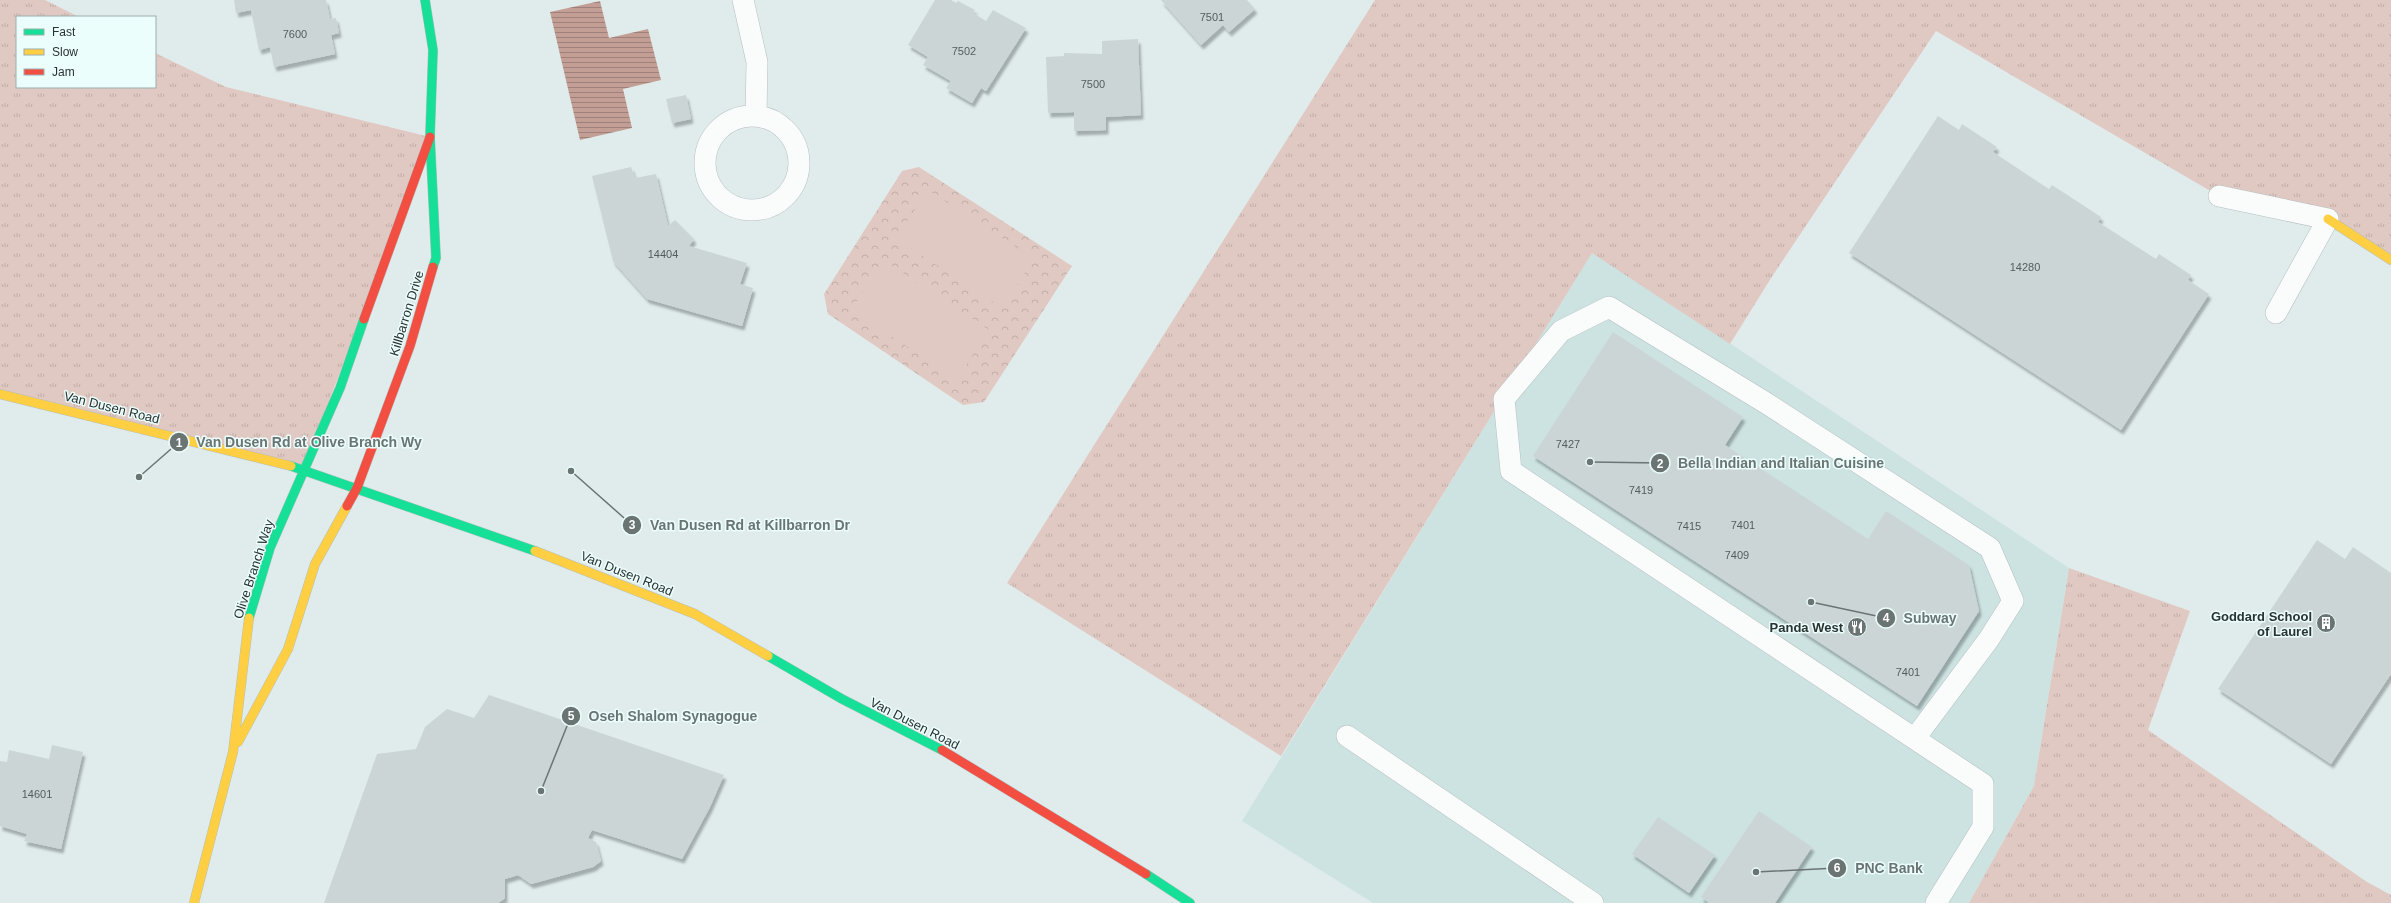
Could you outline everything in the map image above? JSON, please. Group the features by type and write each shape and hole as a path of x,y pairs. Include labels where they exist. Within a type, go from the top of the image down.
{"street":[{"name":"Killbarron Drive","path":"357,488 410,346 436,258 430,137 433,50 425,0"},
{"name":"Killbarron Drive","path":"303,469 340,388 387,251 430,137"},
{"path":"2328,219 2391,260"},
{"name":"Van Dusen Road","path":"0,394 303,469 577,566 695,614 842,699 951,755 1114,854 1190,903"},
{"name":"Olive Branch Way","path":"194,903 233,752 248,621 270,548 303,469"},
{"name":"Olive Branch Way","path":"233,752 288,649 315,564 357,488"}],"lane":[{"path":"743,0 757,62 756,116"},
{"path":"756,116 771,120 784,128 794,141 798,156 798,171 793,186 784,198 771,207 756,211 741,210 726,204 715,194 707,180 704,164 707,148 714,134 726,124 740,117 756,116"},
{"path":"2219,196 2328,219 2276,313"},
{"path":"1915,738 1989,639 2013,601 1990,548 1766,404 1609,307 1561,331 1504,399 1511,471 1983,784 1983,826 1936,903"},
{"path":"1348,736 1593,903"}],"shaded area":[{"path":"600,1 609,38 648,29 661,80 623,89 632,128 580,140 550,12"},
{"path":"1592,252 2069,568 2034,786 1969,903 1373,903 1242,821"}],"green space":[{"path":"0,0 45,0 77,16 16,16 16,88 156,88 156,53 226,87 430,137 303,469 0,394"},
{"path":"1375,0 2391,0 2391,260 2328,219 2219,196 1936,31 1773,275 1730,344 1592,253 1281,756 1007,583"},
{"path":"919,167 1072,266 984,402 963,405 828,314 824,294 902,171"},
{"path":"928,190 1034,259 1002,308 896,238"},
{"path":"883,260 989,330 957,379 851,310"},
{"path":"2069,568 2190,611 2148,730 2367,882 2391,895 2391,903 1969,903 2034,786"}],"building":[{"path":"234,0 326,0 330,19 336,18 339,33 331,35 335,54 274,67 270,47 259,50 251,10 236,13"},
{"path":"935,0 951,0 956,3 958,1 975,10 973,13 986,21 993,10 1026,28 986,91 981,88 972,103 946,88 951,81 923,65 928,57 908,45"},
{"path":"1161,0 1247,0 1255,9 1229,32 1223,25 1201,45"},
{"path":"1138,39 1141,115 1106,117 1106,130 1074,131 1074,112 1048,113 1046,57 1064,56 1064,53 1102,54 1102,41"},
{"path":"686,95 691,119 672,123 666,99"},
{"path":"1938,116 1959,130 1962,124 1997,147 1993,152 2049,189 2052,185 2101,217 2098,222 2156,259 2159,254 2191,275 2188,280 2209,294 2121,430 1849,253"},
{"path":"631,167 635,178 656,174 668,226 675,220 694,239 689,246 747,263 740,284 753,288 742,326 647,299 613,261 592,176"},
{"path":"1613,332 1743,417 1725,445 1868,539 1886,511 1969,565 1979,611 1917,706 1533,456"},
{"name":"Goddard School of Laurel","path":"2317,540 2345,559 2353,547 2391,573 2391,674 2331,764 2218,689"},
{"path":"489,695 724,775 710,807 682,859 592,830 588,838 596,842 601,861 593,867 531,884 518,875 505,879 505,898 498,903 324,903 377,754 416,749 425,727 447,709 474,718"},
{"path":"52,745 83,752 61,849 24,841 27,834 0,826 0,761 7,762 9,750 49,759"},
{"path":"1759,811 1812,847 1775,903 1709,903 1701,897"},
{"path":"1658,817 1715,855 1689,893 1632,854"}],"traffic: fast":[{"path":"425,0 433,50 430,137 436,258 433,267"},
{"path":"249,618 270,548 340,388 364,319"},
{"path":"291,466 535,551"},
{"path":"768,656 842,699 942,750"},
{"path":"1146,874 1190,903"}],"traffic: slow":[{"path":"2328,219 2391,260"},
{"path":"0,394 291,466"},
{"path":"238,742 288,649 315,564 347,506"},
{"path":"535,551 695,614 768,656"},
{"path":"194,903 233,752 249,618"}],"traffic: jam":[{"path":"364,319 430,137"},
{"path":"347,506 357,488 410,346 433,267"},
{"path":"942,750 1146,874"}],"place":[{"name":"Bella Indian and Italian Cuisine","path":"1590,462"},
{"name":"Van Dusen Rd at Killbarron Dr","path":"571,471"},
{"name":"Van Dusen Rd at Olive Branch Wy","path":"139,477"},
{"name":"Subway","path":"1811,602"},
{"name":"Goddard School of Laurel","path":"2326,623"},
{"name":"Panda West","path":"1857,627"},
{"name":"Oseh Shalom Synagogue","path":"541,791"},
{"name":"PNC Bank","path":"1756,872"}]}
